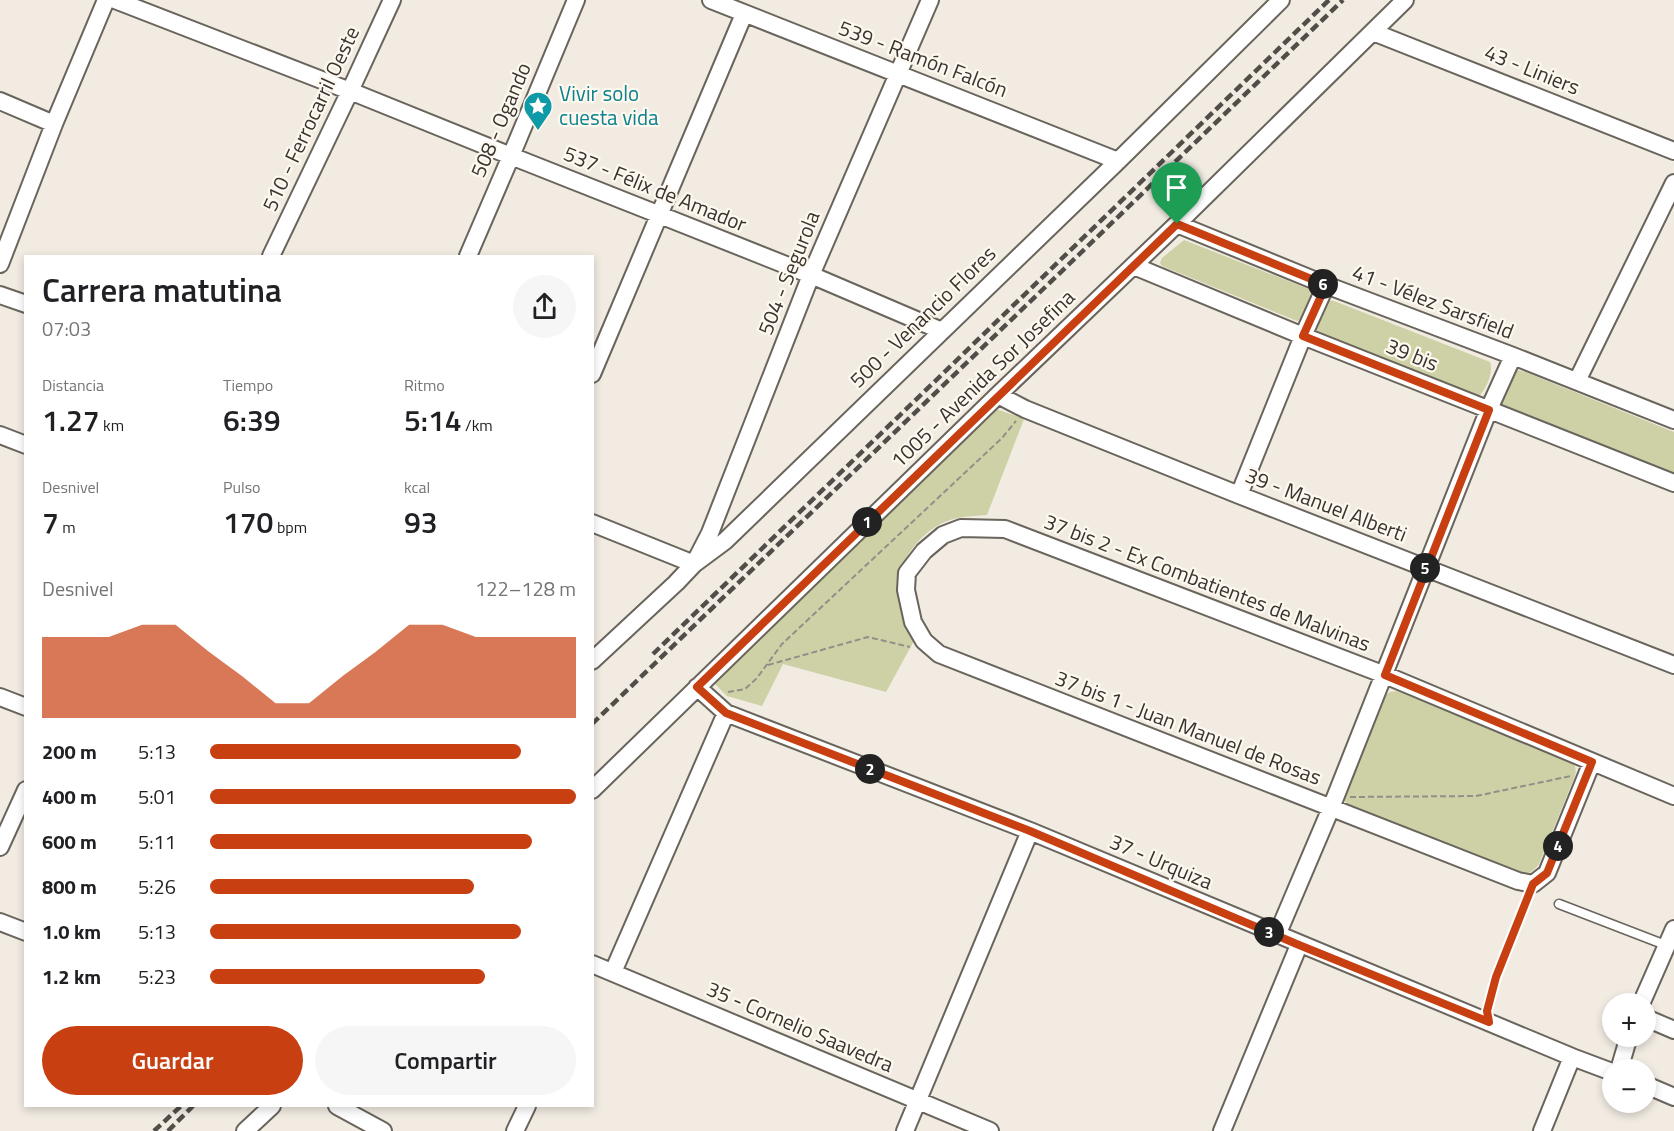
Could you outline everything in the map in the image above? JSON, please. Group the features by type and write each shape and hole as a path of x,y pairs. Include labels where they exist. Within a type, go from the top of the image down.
{"street":[{"path":"0,264 54,124 106,0"},
{"name":"537 - Félix de Amador","path":"115,0 660,214 942,331"},
{"name":"510 - Ferrocarril Oeste","path":"271,255 392,0"},
{"name":"508 - Ogando","path":"468,255 576,0"},
{"name":"539 - Ramón Falcón","path":"711,0 1118,161"},
{"name":"504 - Segurola","path":"694,564 710,533 811,275 930,0"},
{"name":"500 - Venancio Flores","path":"594,659 694,564 725,541 1281,0"},
{"name":"1005 - Avenida Sor Josefina","path":"594,788 702,692 998,395 1134,266 1406,0"},
{"path":"594,369 744,14"},
{"name":"43 - Liniers","path":"1373,32 1674,151"},
{"path":"0,101 54,124"},
{"path":"1577,381 1674,183"},
{"name":"41 - Vélez Sarsfield","path":"1177,224 1326,285 1674,420"},
{"name":"39 bis","path":"1134,266 1303,336 1674,483"},
{"path":"1239,495 1326,285"},
{"path":"0,295 24,303"},
{"path":"1277,935 1333,803 1489,410 1513,356"},
{"name":"39 - Manuel Alberti","path":"998,395 1025,409 1239,495 1674,665"},
{"path":"0,435 24,444"},
{"path":"594,524 694,564"},
{"name":"37 bis 2 - Ex Combatientes de Malvinas","path":"924,551 943,536 961,528 1005,529 1385,675 1590,767 1674,796"},
{"name":"37 bis 1 - Juan Manuel de Rosas","path":"924,551 907,573 906,590 913,622 924,641 939,654 1333,803 1518,881 1533,884"},
{"name":"37 - Urquiza","path":"702,692 726,713 1030,831 1299,945 1602,1068"},
{"path":"0,697 24,706"},
{"path":"613,972 726,713"},
{"path":"1533,884 1547,873 1590,767"},
{"path":"0,847 24,794"},
{"path":"905,1131 1030,831"},
{"path":"0,922 24,931"},
{"path":"1646,993 1674,929"},
{"path":"1222,1131 1299,945"},
{"name":"35 - Cornelio Saavedra","path":"594,965 990,1131"},
{"path":"1656,1022 1674,1030"},
{"path":"1542,1131 1572,1057"},
{"path":"1656,1089 1674,1097"},
{"path":"245,1131 271,1107"},
{"path":"339,1107 383,1131"},
{"path":"515,1131 527,1107"}],"lane":[{"path":"1559,904 1668,946"}],"path":[{"path":"702,692 745,689 757,678 782,644 1002,438 1025,409"},
{"path":"766,665 868,637 939,654"},
{"path":"1333,803 1476,796 1590,767"},
{"path":"1489,1022 1487,1011 1496,977 1533,884"}],"green space":[{"path":"1184,240 1311,290 1314,294 1304,319 1297,321 1162,266 1160,263 1162,258"},
{"path":"1328,300 1490,362 1490,376 1481,394 1478,397 1315,336 1313,329"},
{"path":"1518,370 1674,432 1674,477 1505,409 1499,401 1513,372"},
{"path":"993,408 1024,419 987,515 959,518 939,525 920,540 905,560 898,583 898,595 904,618 915,639 886,692 783,664 762,706 727,696 713,682"},
{"path":"1397,691 1567,759 1574,764 1575,776 1539,864 1532,871 1521,875 1349,806 1344,800 1384,696"}],"railway":[{"path":"653,654 1329,0"},
{"path":"594,722 1343,0"},
{"path":"154,1131 180,1107"},
{"path":"168,1131 192,1107"}],"place":[{"name":"Vivir solo cuesta vida","path":"538,132"}],"route":[{"path":"1177,224 1326,285 1303,336 1489,410 1385,675 1592,762 1547,873 1533,884 1496,977 1487,1011 1489,1022 1299,945 1030,831 726,713 697,687 1177,224"}]}
